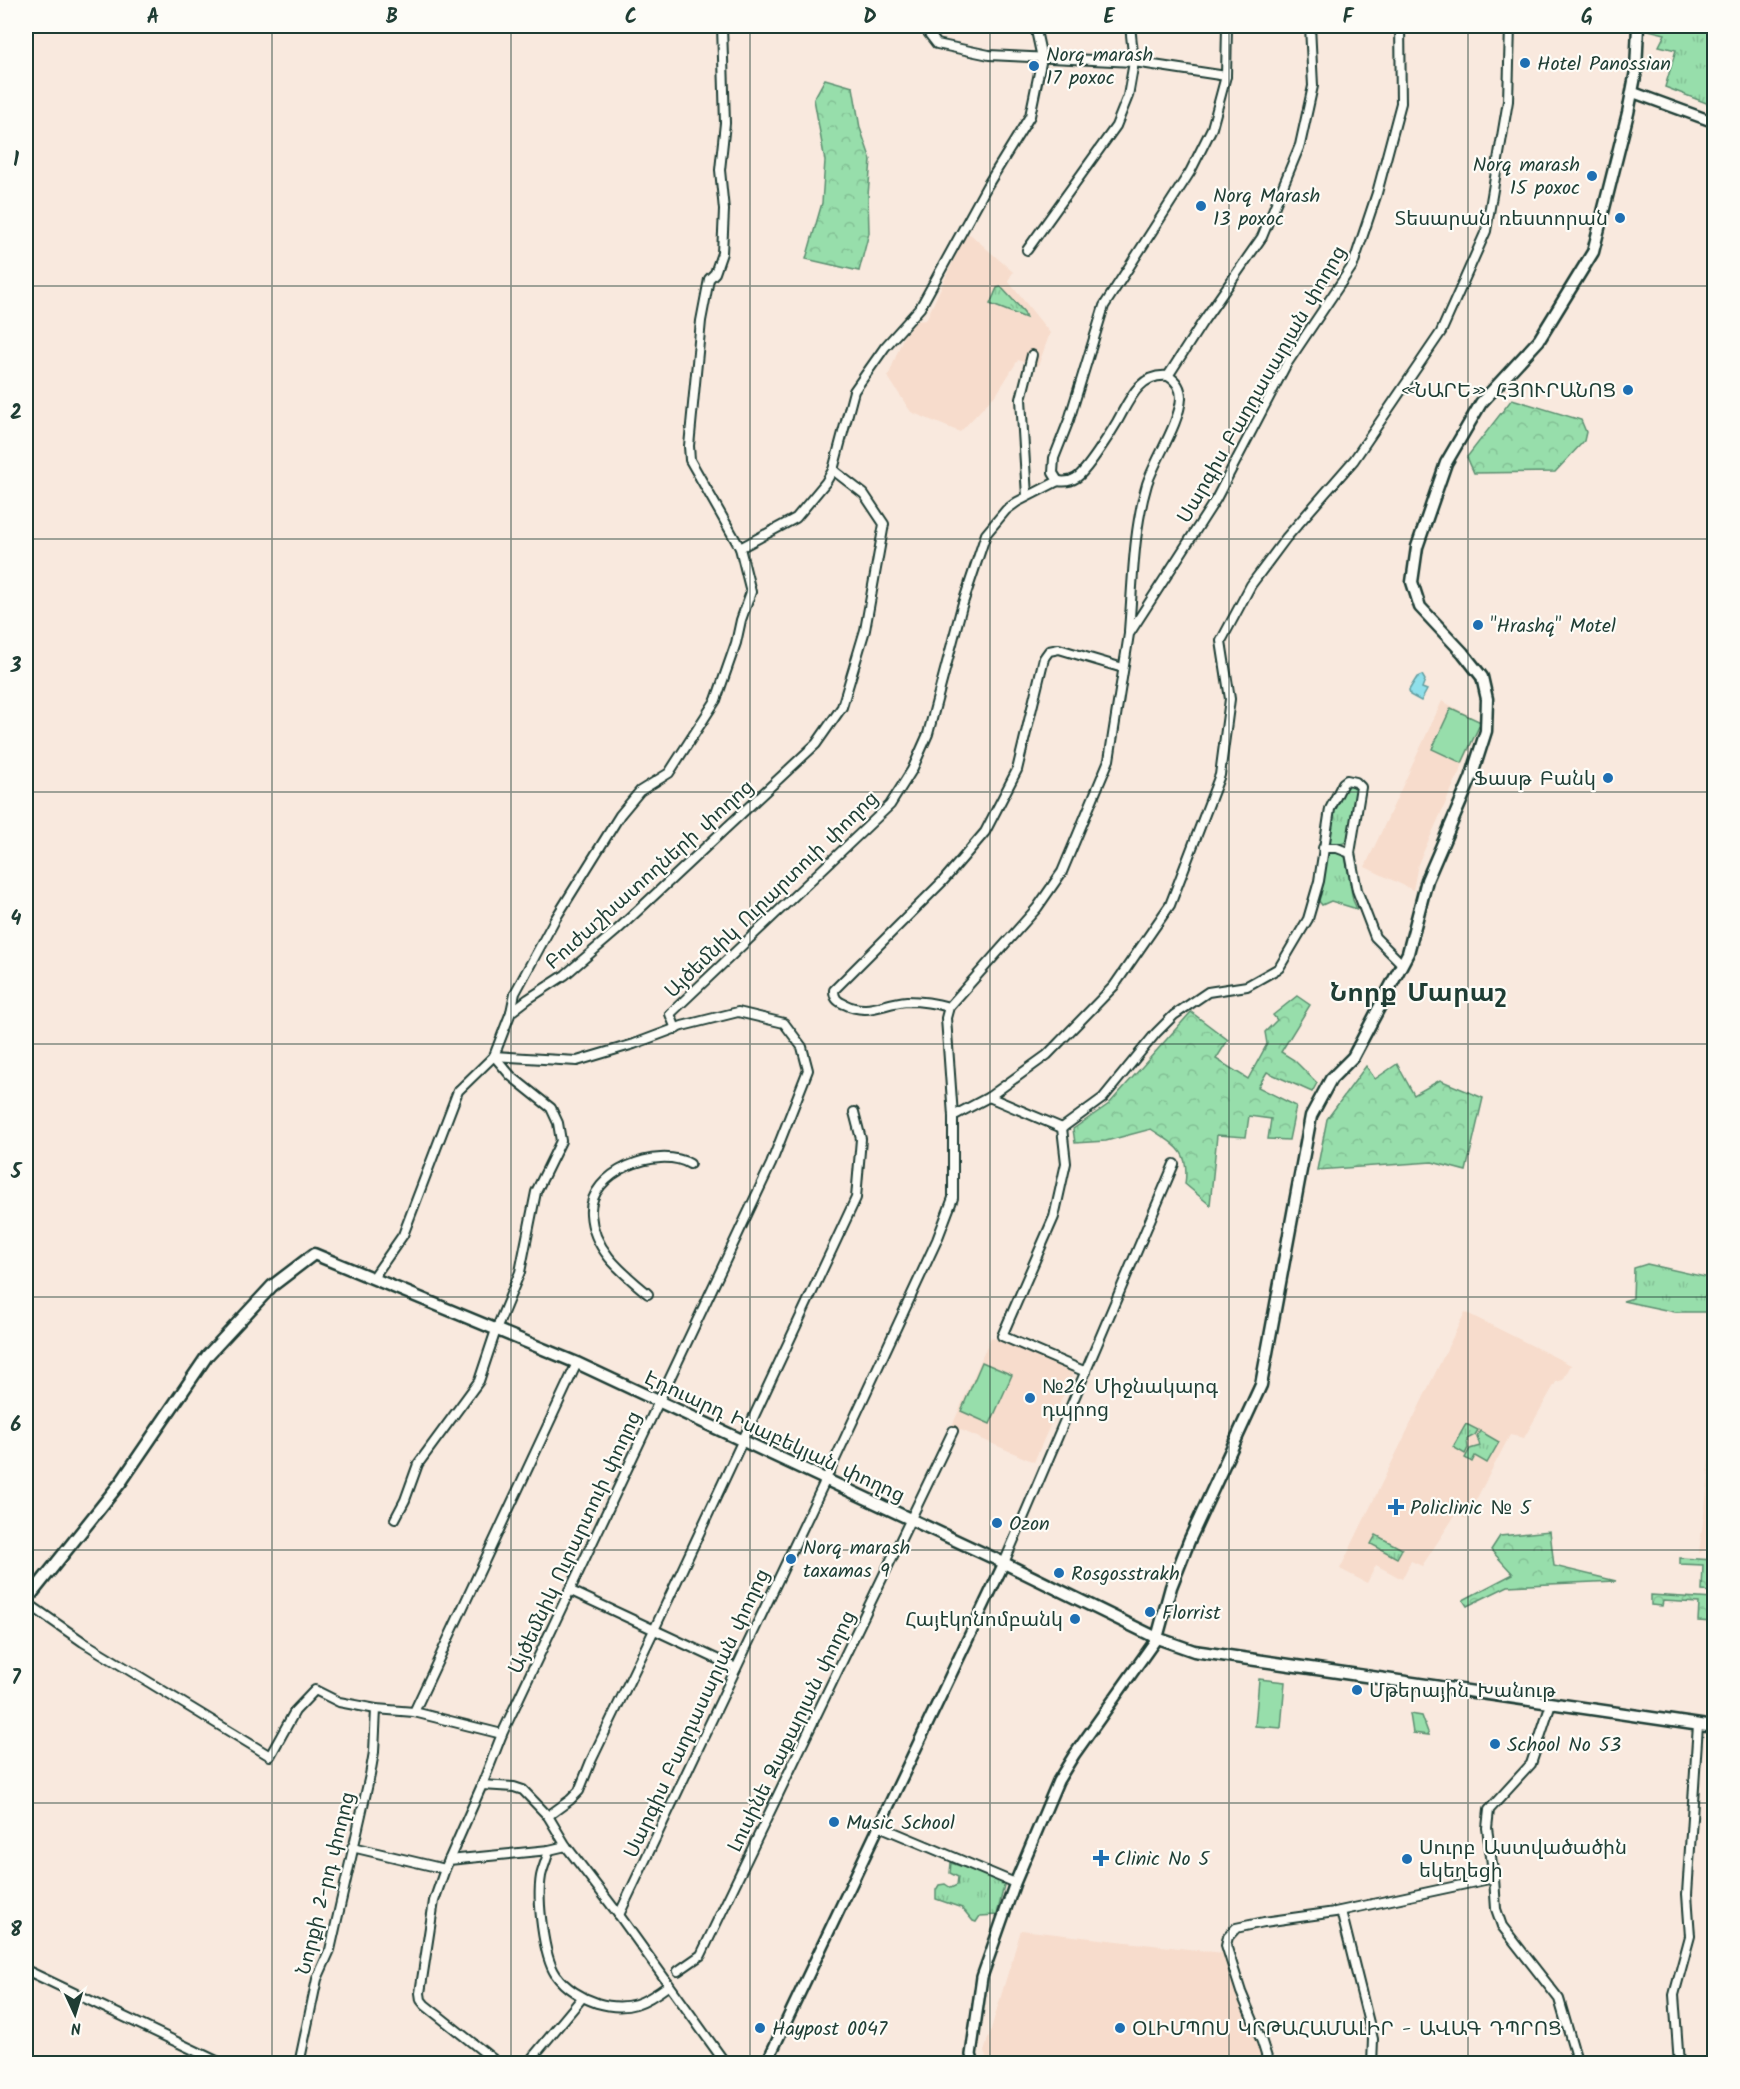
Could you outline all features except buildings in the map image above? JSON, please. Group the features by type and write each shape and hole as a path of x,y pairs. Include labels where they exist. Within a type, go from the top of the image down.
{"main road":[{"path":"1157,1638 1171,1587 1189,1541 1261,1385 1311,1116 1331,1079 1353,1057 1408,953 1427,880 1471,778 1488,722 1487,699 1482,677 1420,607 1412,582 1417,547 1446,463 1481,403 1539,340 1593,252 1620,149 1632,92 1636,71 1638,26"},
{"name":"Էդուարդ Իսաբեկյան փողոց","path":"26,1602 121,1482 207,1356 272,1286 314,1254 577,1363 1004,1563 1157,1638 1204,1654 1714,1727"}],"street":[{"path":"374,1278 403,1235 458,1090 494,1056 511,1012 514,993 554,921 620,815 640,791 669,773 716,700 736,643 750,592 740,548 690,460 689,446 701,321 709,279 715,273 722,253 724,210 720,170 725,123 722,26"},
{"path":"923,26 937,44 989,55 1134,62 1226,76"},
{"path":"740,548 796,518 833,470 854,391 885,347 920,308 987,186 1030,116 1042,58 1035,26"},
{"path":"1027,250 1116,126 1125,104 1134,62 1130,26"},
{"path":"1058,481 1053,473 1054,458 1069,420 1104,306 1190,172 1212,128 1226,76 1227,26"},
{"path":"1129,634 1139,515 1148,482 1180,402 1179,385 1168,376 1202,322 1262,237 1300,145 1312,86 1310,26"},
{"name":"Սարգիս Բաղդասարյան փողոց","path":"619,1915 937,1240 952,1198 953,1116 946,1018 949,1007 1037,908 1062,872 1109,760 1129,634 1216,499 1286,365 1353,265 1377,193 1401,103 1400,26"},
{"path":"953,1116 989,1097 1047,1054 1114,986 1170,905 1220,775 1230,699 1221,641 1251,585 1286,538 1354,460 1441,332 1486,231 1508,101 1510,26"},
{"path":"1632,92 1714,122"},
{"path":"1027,496 1021,399 1032,355"},
{"name":"Այծեմնիկ Ուրարտուի փողոց","path":"499,2064 424,2006 421,2000 420,1993 432,1911 445,1869 502,1734 757,1196 808,1070 802,1047 784,1023 738,1012 676,1029 670,1014 890,805 912,770 928,734 962,606 986,534 1006,510 1027,496 1058,481 1072,480 1081,474 1139,386 1155,376 1168,376"},
{"name":"Բուժաշխատողների փողոց","path":"511,1012 565,975 615,932 816,744 842,707 865,630 884,524 864,494 833,470"},
{"path":"949,1007 933,1002 907,1001 868,1010 857,1010 839,1002 833,994 836,987 943,881 985,832 1017,770 1044,658 1049,651 1059,649 1123,668"},
{"path":"1062,1128 1103,1098 1156,1033 1174,1015 1208,992 1247,986 1279,968 1308,919 1319,882 1330,809 1343,783 1347,780 1360,784 1361,790 1350,853 1357,890 1376,937 1402,964"},
{"path":"1323,848 1337,848 1350,853"},
{"path":"494,1056 577,1061 676,1029"},
{"path":"395,1519 405,1500 418,1464 479,1381 496,1330 520,1272 536,1192 561,1141 558,1124 551,1108 511,1076 494,1056"},
{"path":"989,1097 1062,1128"},
{"path":"548,1816 579,1791 591,1761 856,1198 861,1139 854,1112"},
{"path":"1062,1128 1066,1163 1054,1217 1002,1336 1086,1372"},
{"path":"648,1294 615,1266 607,1255 594,1228 591,1214 592,1202 608,1178 623,1168 664,1157 690,1164"},
{"path":"766,2064 1004,1563 1174,1164"},
{"path":"414,1712 577,1363"},
{"name":"Լուսինե Զաքարյան փողոց","path":"678,1971 701,1955 953,1431"},
{"path":"569,1590 736,1668"},
{"path":"26,1602 84,1643 270,1756 295,1711 315,1690 339,1702 376,1709 414,1712 502,1734"},
{"path":"973,2059 982,1977 1015,1883 1058,1781 1157,1638"},
{"path":"1551,1704 1531,1764 1489,1810 1487,1828 1496,1910 1502,1926 1559,1999 1578,2064"},
{"name":"Նորքի 2-րդ փողոց","path":"299,2064 318,1979 330,1950 370,1775 374,1752 376,1709"},
{"path":"1679,2064 1674,1995 1689,1936 1687,1894 1698,1725"},
{"path":"482,1785 514,1787 523,1790 548,1816 566,1846 619,1915 726,2064"},
{"path":"879,1826 1015,1883"},
{"path":"449,1860 549,1850 566,1846"},
{"path":"352,1847 445,1869"},
{"path":"549,1850 541,1876 540,1913 548,1957 557,1977 582,1998 608,2006 628,2006 650,1999 669,1985"},
{"path":"1269,2064 1226,1946 1228,1937 1236,1928 1341,1911 1494,1878"},
{"path":"1341,1911 1373,2039 1372,2064"},
{"path":"26,1970 223,2064"},
{"path":"527,2064 582,1998"}],"shaded area":[{"path":"970,234 1013,272 1008,281 1050,333 1038,366 1018,360 998,392 960,432 911,412 888,377 904,335 916,321 926,320 965,235"},
{"path":"1442,701 1482,722 1418,864 1413,890 1365,867"},
{"path":"1465,1312 1571,1365 1563,1380 1556,1382 1524,1438 1510,1435 1466,1519 1456,1514 1422,1566 1411,1561 1402,1579 1376,1565 1367,1583 1340,1569"},
{"path":"991,1337 1073,1373 1034,1462 952,1426"},
{"path":"1714,1421 1714,1542 1699,1553 1709,1475 1708,1466"},
{"path":"1021,1930 1223,1953 1266,2063 989,2064 984,2052"}],"green space":[{"path":"1648,26 1714,26 1714,106 1665,87 1676,50 1659,46 1665,34 1648,30"},
{"path":"825,79 853,87 860,128 871,160 868,195 869,233 859,271 806,259 822,203 825,161 814,99"},
{"path":"1001,287 1024,312 1026,318 990,304 997,288"},
{"path":"1512,399 1581,420 1586,432 1584,441 1555,472 1474,473 1467,457"},
{"path":"1451,708 1481,722 1462,763 1432,749"},
{"path":"1346,785 1357,788 1358,796 1347,842 1337,845 1328,839 1335,805"},
{"path":"1333,851 1345,856 1353,900 1357,909 1331,901 1322,905 1318,900 1327,852"},
{"path":"1297,996 1310,1005 1281,1052 1294,1060 1317,1083 1312,1092 1267,1072 1258,1087 1296,1106 1289,1140 1268,1139 1271,1119 1249,1116 1246,1137 1217,1135 1210,1205 1185,1184 1185,1163 1179,1150 1151,1129 1106,1141 1075,1143 1073,1129 1109,1104 1191,1012 1228,1040 1216,1059 1248,1079 1267,1044 1265,1032 1277,1020 1273,1015"},
{"path":"1397,1064 1414,1095 1440,1080 1483,1098 1466,1171 1432,1162 1317,1170 1327,1119 1366,1066 1375,1079"},
{"path":"1647,1264 1714,1279 1714,1297 1710,1297 1707,1312 1675,1312 1623,1301 1633,1298 1634,1268"},
{"path":"982,1362 1012,1375 990,1424 961,1411"},
{"path":"1466,1424 1478,1430 1475,1435 1467,1439 1468,1448 1465,1454 1453,1447"},
{"path":"1480,1431 1499,1442 1487,1463 1475,1456 1472,1462 1465,1458 1470,1449 1480,1446 1477,1436"},
{"path":"1550,1531 1554,1566 1616,1581 1508,1586 1467,1606 1463,1600 1513,1574 1491,1550 1500,1536"},
{"path":"1376,1535 1402,1549 1397,1558 1371,1544"},
{"path":"1680,1558 1714,1560 1714,1592 1702,1591 1703,1565 1680,1564"},
{"path":"1651,1595 1714,1599 1714,1622 1698,1621 1699,1603 1663,1601 1662,1606 1651,1605"},
{"path":"1259,1679 1285,1682 1281,1728 1255,1726"},
{"path":"1410,1714 1422,1716 1429,1735 1413,1733"},
{"path":"951,1863 1005,1881 997,1915 980,1916 976,1922 962,1908 936,1899 936,1890 939,1885 945,1884 951,1888 957,1885 958,1877 950,1873"}],"water":[{"path":"1422,675 1425,680 1422,688 1427,690 1421,701 1410,695 1409,690 1417,677"}],"place":[{"name":"Hotel Panossian","path":"1525,63"},
{"name":"Norq marash 17 poxoc","path":"1034,66"},
{"name":"Norq marash 15 poxoc","path":"1592,176"},
{"name":"Norq Marash 13 poxoc","path":"1201,206"},
{"name":"Տեսարան ռեստորան","path":"1620,218"},
{"name":"«ՆԱՐԵ» ՀՅՈՒՐԱՆՈՑ","path":"1628,390"},
{"name":"\"Hrashq\" Motel","path":"1478,625"},
{"name":"Ֆասթ Բանկ","path":"1608,778"},
{"name":"№26 Միջնակարգ դպրոց","path":"1030,1398"},
{"name":"Policlinic № 5","path":"1396,1507"},
{"name":"Ozon","path":"997,1523"},
{"name":"Norq marash taxamas 9","path":"791,1559"},
{"name":"Rosgosstrakh","path":"1059,1573"},
{"name":"Florrist","path":"1150,1612"},
{"name":"Հայէկոնոմբանկ","path":"1075,1619"},
{"name":"Մթերային Խանութ","path":"1357,1690"},
{"name":"School No 53","path":"1495,1744"},
{"name":"Music School","path":"834,1822"},
{"name":"Clinic No 5","path":"1101,1858"},
{"name":"Սուրբ Աստվածածին եկեղեցի","path":"1407,1859"},
{"name":"Haypost 0047","path":"760,2028"},
{"name":"ՕԼԻՄՊՈՍ ԿՐԹԱՀԱՄԱԼԻՐ - ԱՎԱԳ ԴՊՐՈՑ","path":"1120,2028"}],"district":[{"name":"Նորք Մարաշ","path":"1418,992"}]}
